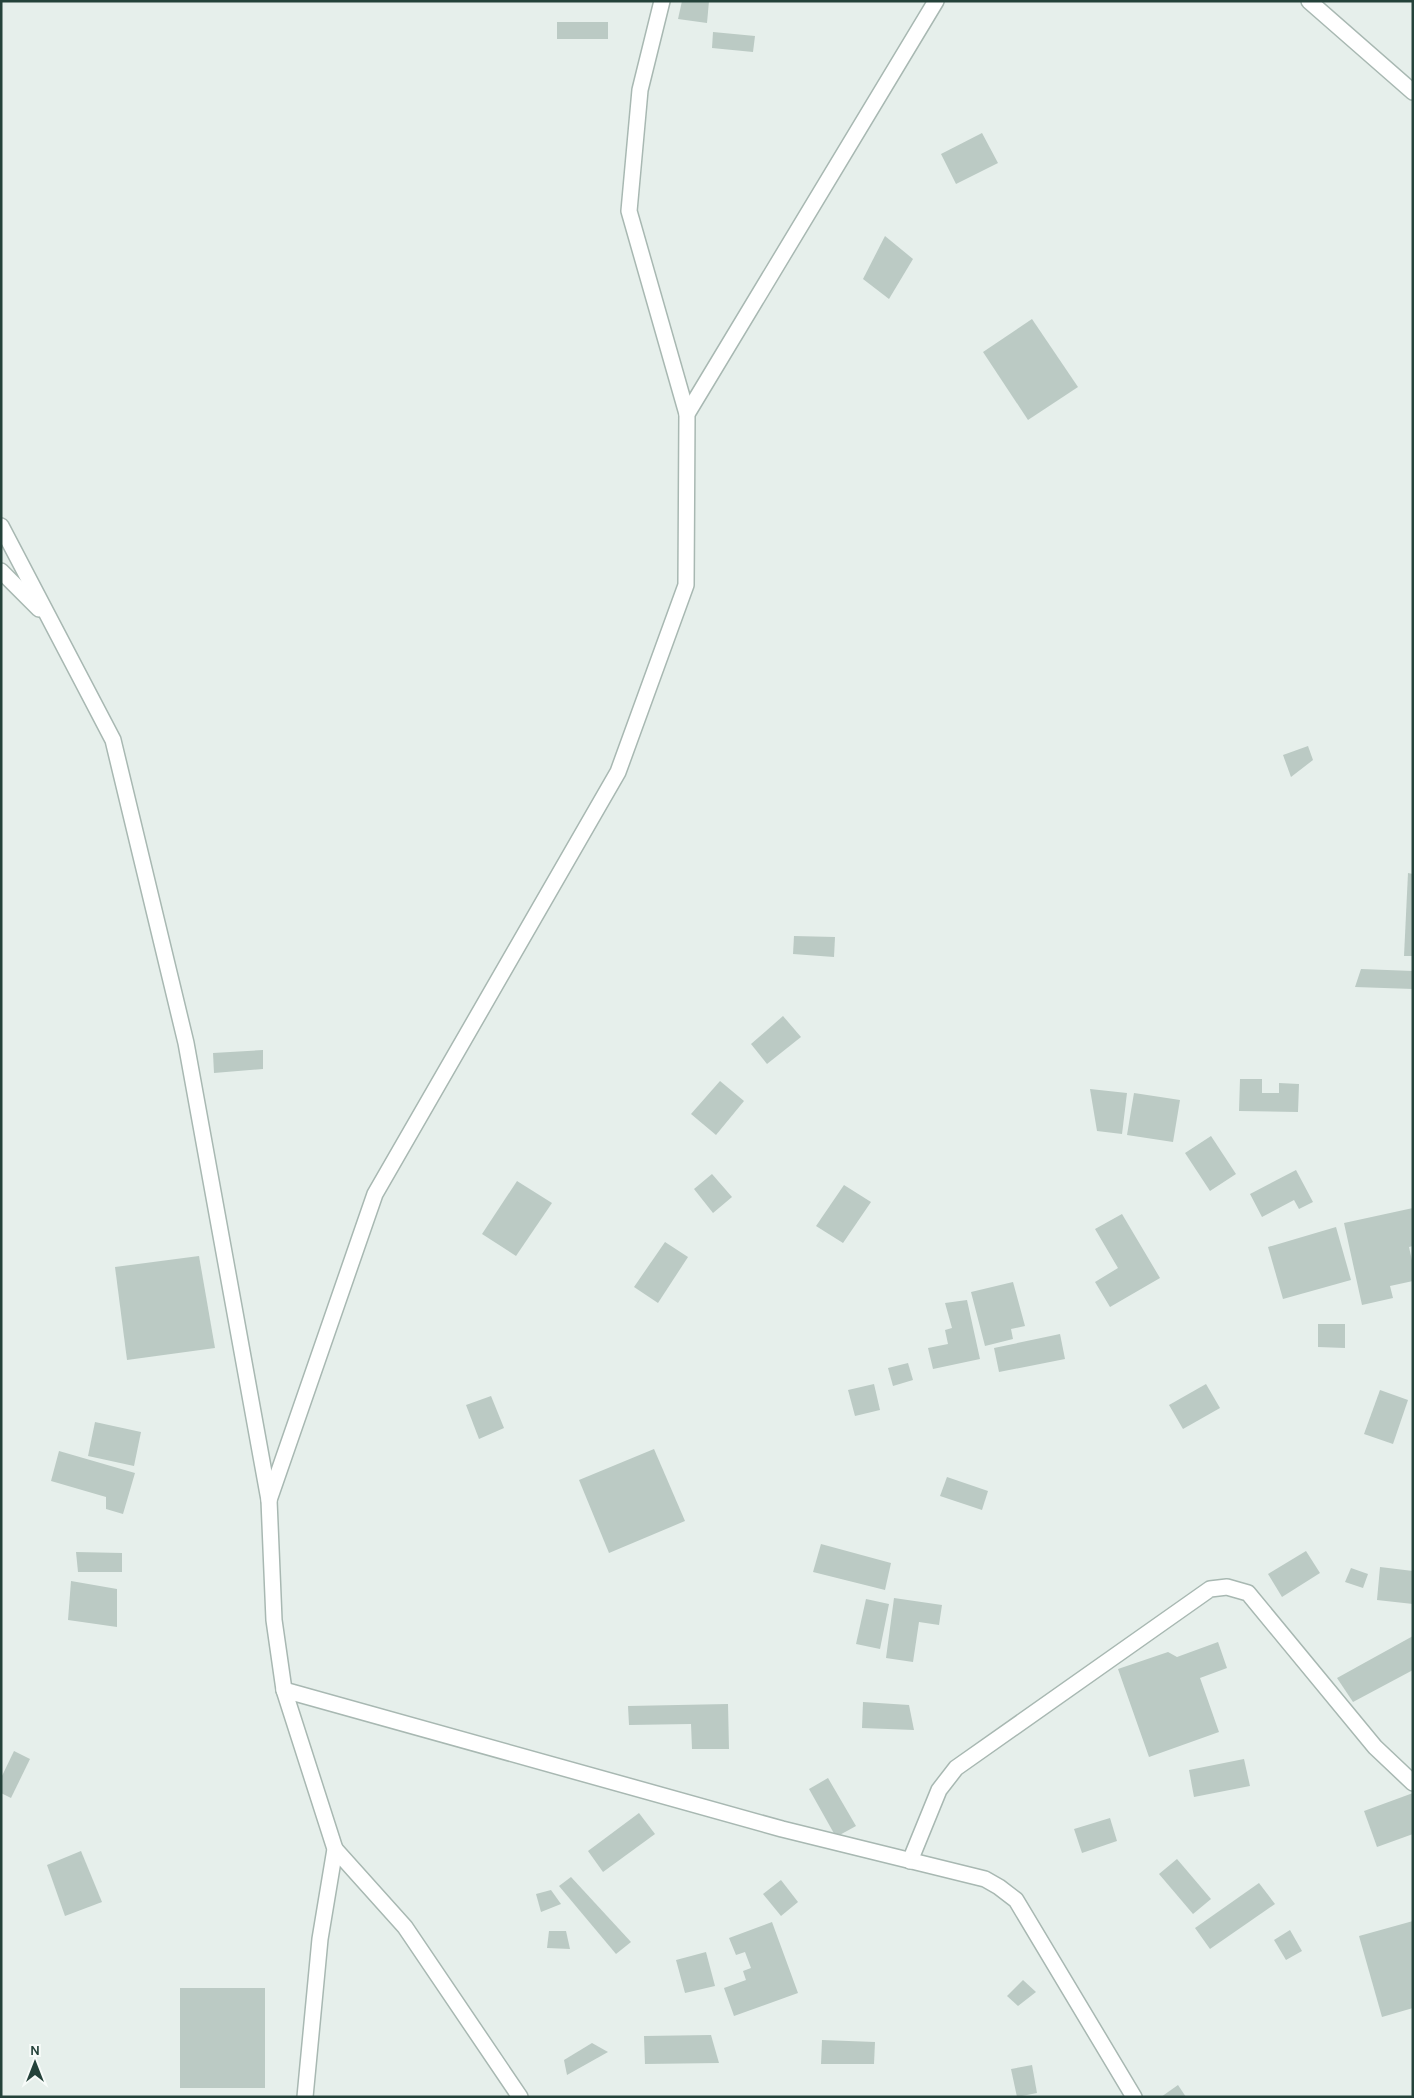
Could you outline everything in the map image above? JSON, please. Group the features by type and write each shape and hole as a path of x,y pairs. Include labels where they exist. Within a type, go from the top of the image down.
{"street":[{"path":"269,1500 375,1194 618,772 686,584 687,414 629,211 640,90 662,1"},
{"path":"687,414 936,1"},
{"path":"1309,1 1413,92"},
{"path":"1,526 113,740 186,1043 269,1500 274,1620 284,1690 335,1848 405,1927 520,2097"},
{"path":"1,571 49,619"},
{"path":"910,1861 939,1790 956,1768 1210,1589 1227,1587 1248,1593 1375,1747 1413,1783"},
{"path":"284,1690 782,1829 984,1879 1000,1887 1016,1900 1134,2097"},
{"path":"305,2097 320,1939 335,1848"}],"building":[{"path":"682,1 709,1 707,23 678,19"},
{"path":"557,22 608,22 608,39 557,39"},
{"path":"713,32 755,36 753,52 712,48"},
{"path":"982,133 998,163 956,184 941,154"},
{"path":"885,236 913,259 889,299 863,279"},
{"path":"1032,319 1078,387 1028,420 983,352"},
{"path":"1308,746 1313,760 1291,777 1283,755"},
{"path":"1408,873 1413,874 1413,956 1404,956"},
{"path":"794,936 835,937 834,957 793,954"},
{"path":"1361,969 1413,971 1413,989 1355,987"},
{"path":"783,1016 801,1037 767,1064 751,1044"},
{"path":"263,1050 263,1069 214,1073 213,1053"},
{"path":"1240,1079 1262,1079 1262,1093 1279,1093 1279,1083 1299,1084 1298,1112 1239,1111"},
{"path":"720,1081 744,1101 716,1135 691,1114"},
{"path":"1090,1089 1127,1093 1122,1134 1097,1131"},
{"path":"1134,1093 1180,1100 1173,1142 1127,1135"},
{"path":"1211,1136 1236,1174 1210,1191 1185,1153"},
{"path":"1296,1170 1313,1202 1299,1209 1294,1200 1262,1217 1250,1194"},
{"path":"712,1174 732,1197 713,1213 694,1189"},
{"path":"517,1181 552,1203 516,1256 482,1234"},
{"path":"844,1185 871,1202 843,1243 816,1226"},
{"path":"1413,1208 1413,1246 1409,1247 1413,1265 1413,1281 1390,1286 1393,1298 1362,1305 1344,1223"},
{"path":"1122,1214 1160,1278 1110,1307 1095,1282 1118,1268 1095,1229"},
{"path":"1336,1227 1351,1280 1283,1299 1268,1247"},
{"path":"665,1242 688,1257 658,1303 634,1287"},
{"path":"199,1256 215,1348 127,1360 115,1267"},
{"path":"1013,1282 1025,1326 1011,1329 1013,1339 985,1346 971,1292"},
{"path":"967,1300 980,1359 933,1369 928,1348 948,1344 945,1330 952,1328 945,1303"},
{"path":"1318,1324 1345,1324 1345,1348 1318,1347"},
{"path":"1060,1334 1065,1359 999,1372 994,1348"},
{"path":"908,1363 913,1380 893,1386 888,1368"},
{"path":"874,1384 880,1410 855,1416 848,1390"},
{"path":"1206,1384 1220,1408 1183,1429 1169,1405"},
{"path":"1380,1390 1408,1400 1393,1444 1364,1434"},
{"path":"491,1396 504,1428 479,1439 466,1405"},
{"path":"95,1422 141,1432 134,1466 88,1456"},
{"path":"654,1449 685,1521 609,1553 579,1480"},
{"path":"59,1451 135,1473 123,1514 106,1509 106,1497 51,1481"},
{"path":"947,1477 988,1491 982,1510 940,1496"},
{"path":"821,1544 891,1563 885,1590 813,1572"},
{"path":"1306,1551 1320,1573 1282,1597 1268,1574"},
{"path":"76,1552 122,1553 122,1572 78,1572"},
{"path":"1380,1567 1413,1571 1413,1604 1377,1600"},
{"path":"1351,1568 1368,1574 1363,1588 1345,1582"},
{"path":"71,1581 117,1589 117,1627 68,1620"},
{"path":"894,1598 942,1605 939,1625 919,1622 913,1662 886,1658"},
{"path":"866,1599 889,1604 880,1649 856,1644"},
{"path":"1413,1636 1413,1670 1353,1702 1337,1678"},
{"path":"1218,1642 1227,1668 1200,1678 1219,1732 1149,1757 1118,1669 1168,1652 1177,1657"},
{"path":"863,1702 909,1705 914,1730 862,1728"},
{"path":"728,1704 729,1749 692,1749 691,1724 629,1725 628,1706"},
{"path":"14,1751 30,1759 11,1798 1,1793 1,1778"},
{"path":"1244,1759 1250,1786 1194,1797 1189,1770"},
{"path":"828,1778 856,1826 836,1837 809,1789"},
{"path":"1413,1793 1413,1834 1377,1847 1364,1811"},
{"path":"639,1813 655,1834 603,1872 588,1851"},
{"path":"1110,1818 1117,1841 1082,1853 1074,1829"},
{"path":"81,1851 102,1902 65,1916 47,1865"},
{"path":"1177,1859 1211,1899 1193,1914 1159,1874"},
{"path":"571,1877 631,1942 616,1954 559,1886"},
{"path":"781,1880 798,1902 781,1916 763,1894"},
{"path":"1259,1883 1275,1904 1210,1949 1195,1928"},
{"path":"551,1890 561,1904 541,1912 536,1894"},
{"path":"1413,1921 1413,2008 1382,2017 1359,1936"},
{"path":"772,1922 798,1993 734,2016 724,1988 746,1980 743,1971 751,1968 745,1952 736,1955 729,1938"},
{"path":"1290,1930 1302,1951 1286,1960 1274,1940"},
{"path":"549,1931 566,1931 570,1949 547,1948"},
{"path":"706,1952 715,1986 685,1993 676,1960"},
{"path":"1023,1980 1036,1992 1018,2006 1007,1996"},
{"path":"180,1988 265,1988 265,2088 180,2088"},
{"path":"711,2035 719,2063 645,2064 644,2036"},
{"path":"822,2040 875,2042 874,2064 821,2064"},
{"path":"592,2043 608,2052 567,2075 564,2060"},
{"path":"1032,2065 1037,2093 1017,2097 1011,2069"},
{"path":"1178,2085 1186,2097 1161,2097"}]}
